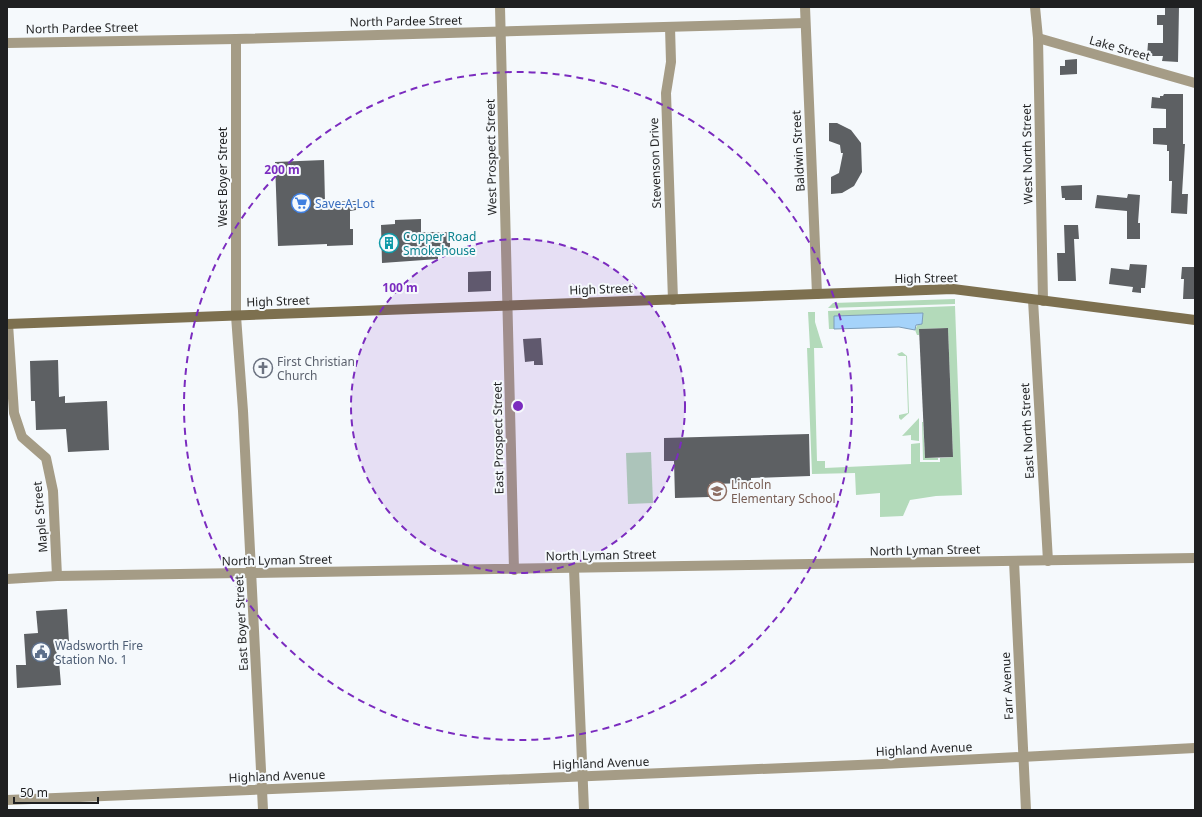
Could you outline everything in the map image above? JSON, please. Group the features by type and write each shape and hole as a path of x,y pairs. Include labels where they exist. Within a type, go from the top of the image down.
{"main road":[{"name":"High Street","path":"7,324 953,289 1195,320"}],"street":[{"name":"West Prospect Street","path":"500,7 508,306"},
{"name":"Baldwin Street","path":"805,7 817,294"},
{"name":"West North Street","path":"1036,7 1038,38 1038,300"},
{"name":"North Pardee Street","path":"7,43 236,39 805,23"},
{"name":"Stevenson Drive","path":"670,26 671,62 666,93 673,300"},
{"name":"Lake Street","path":"1038,38 1195,83"},
{"name":"West Boyer Street","path":"236,39 236,316"},
{"name":"East North Street","path":"1038,300 1048,561"},
{"name":"East Prospect Street","path":"508,306 514,570"},
{"name":"East Boyer Street","path":"236,316 263,810"},
{"name":"Maple Street","path":"7,324 14,413 22,437 46,458 53,491 57,576"},
{"name":"North Lyman Street","path":"7,580 57,576 514,570 1195,558"},
{"name":"Farr Avenue","path":"1014,561 1026,810"},
{"path":"574,569 584,810"},
{"name":"Highland Avenue","path":"7,800 583,777 1195,748"}],"green space":[{"path":"955,299 955,304 828,308 833,303"},
{"path":"955,306 962,495 936,496 910,500 903,516 880,517 880,493 856,495 855,473 812,474 807,348 810,348 808,312 815,312 815,322 823,348 814,348 817,461 825,461 825,468 911,464 911,444 920,443 920,462 940,462 940,458 953,457 948,328 919,329 919,335 917,335 915,330 918,324 834,316 834,329 829,329 828,311"},
{"path":"902,352 907,356 909,413 901,420 899,415 908,413 906,356 899,356 897,354"},
{"path":"919,418 919,441 911,440 911,435 902,436"},
{"path":"922,422 925,458 938,458 938,460 923,460"},
{"path":"651,452 653,503 628,504 626,453"}],"water":[{"path":"923,313 922,324 916,325 915,330 899,327 834,329 834,316"}],"building":[{"path":"1165,7 1179,7 1178,62 1162,61 1163,56 1147,56 1148,43 1163,43 1163,25 1157,25 1157,15 1165,15"},
{"path":"1077,59 1077,74 1060,75 1060,66 1065,66 1065,60"},
{"path":"1164,94 1183,94 1183,144 1185,144 1182,194 1188,194 1187,214 1171,213 1172,181 1169,181 1169,151 1167,151 1167,145 1153,144 1153,128 1166,128 1166,109 1151,108 1152,97 1160,98 1160,96 1163,96"},
{"path":"829,123 837,123 851,130 861,143 862,172 854,186 842,193 831,194 831,177 839,173 843,153 841,153 840,145 829,141"},
{"name":"Save-A-Lot","path":"324,160 325,202 356,201 356,210 350,211 350,229 353,229 353,245 327,246 327,244 278,246 275,162"},
{"path":"1082,185 1082,200 1065,200 1065,198 1062,198 1061,186"},
{"path":"1128,194 1140,195 1138,223 1140,223 1140,239 1127,239 1127,211 1095,208 1097,195 1127,198"},
{"path":"421,219 421,232 450,232 450,254 438,254 438,259 382,263 381,225 395,224 395,220"},
{"path":"1064,225 1078,225 1079,239 1074,239 1076,281 1058,281 1057,253 1065,253"},
{"path":"1130,264 1147,265 1145,288 1141,288 1141,293 1132,292 1133,287 1109,284 1111,268 1129,270"},
{"path":"1182,267 1195,267 1195,299 1183,299 1184,279 1181,279"},
{"path":"491,271 491,291 468,292 468,272"},
{"path":"948,328 953,457 925,458 919,329"},
{"path":"541,338 543,365 534,365 534,361 525,362 523,339"},
{"path":"58,360 59,397 65,396 65,403 107,401 109,450 68,452 66,429 36,430 35,401 31,401 30,361"},
{"path":"809,434 810,476 751,478 751,483 709,484 709,497 675,498 674,461 664,461 664,438"},
{"name":"Wadsworth Fire Station No. 1","path":"67,609 69,642 56,643 61,685 17,688 16,665 26,665 24,634 38,633 36,611"}],"place":[{"name":"Save-A-Lot","path":"301,203"},
{"name":"Copper Road Smokehouse","path":"389,243"},
{"name":"First Christian Church","path":"263,368"},
{"name":"Lincoln Elementary School","path":"717,491"},
{"name":"Wadsworth Fire Station No. 1","path":"41,652"}]}
